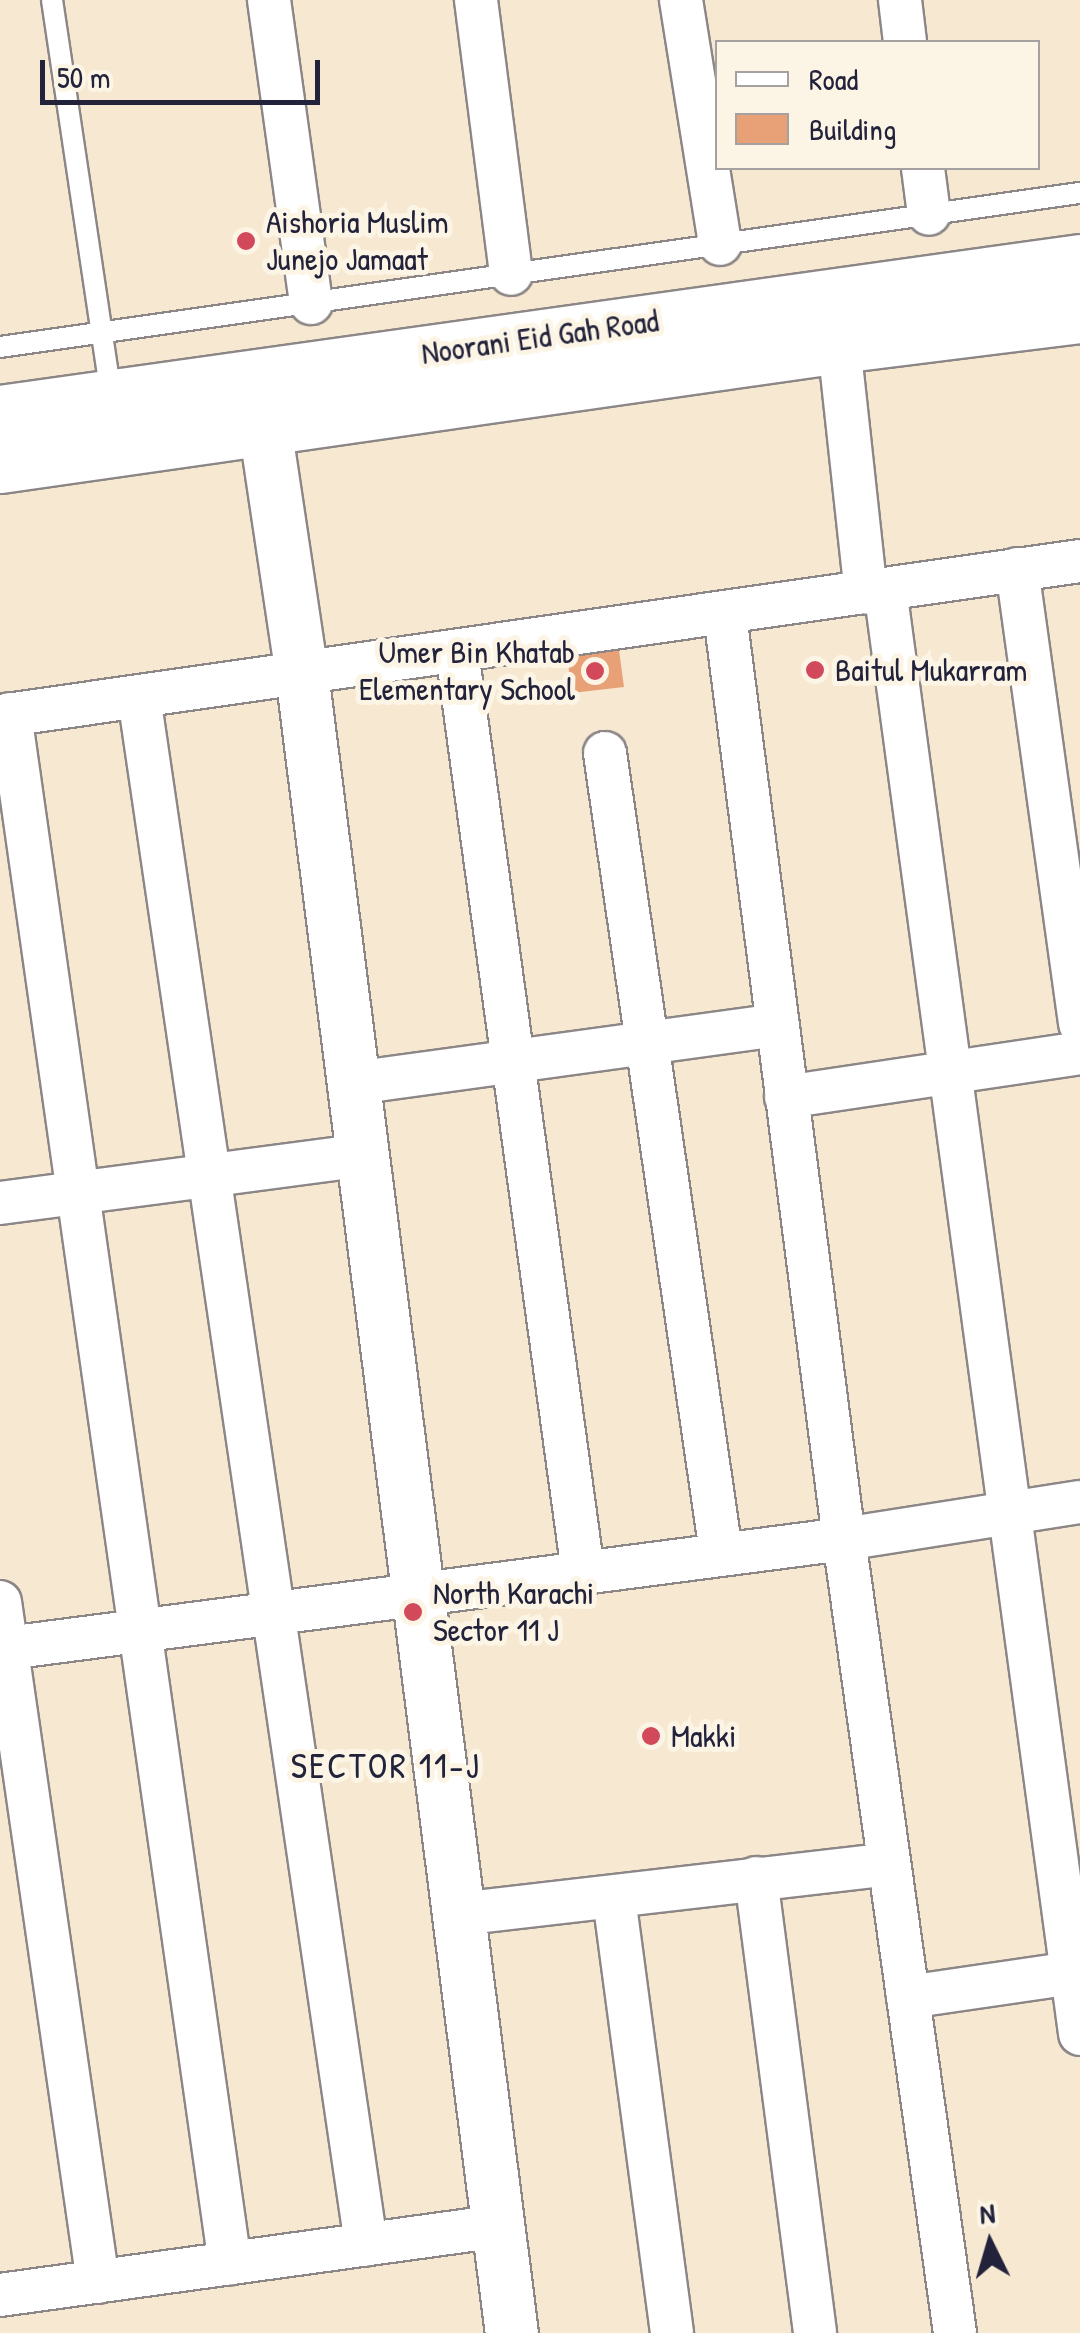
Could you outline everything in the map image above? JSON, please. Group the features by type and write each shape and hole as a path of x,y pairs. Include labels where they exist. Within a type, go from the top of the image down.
{"main road":[{"name":"Noorani Eid Gah Road","path":"0,413 1080,262"},
{"name":"Noorani Eid Gah Road","path":"0,466 839,344 1080,315"}],"street":[{"path":"268,0 311,302"},
{"path":"476,0 510,274"},
{"path":"681,0 720,244"},
{"path":"900,0 906,40"},
{"path":"923,170 929,214"},
{"path":"839,344 950,1072 1076,1972 1080,2034"},
{"path":"266,427 302,674 421,1595 512,2333"},
{"path":"230,2263 78,1193 5,715 725,615 1080,561"},
{"path":"1017,569 1080,1024"},
{"path":"725,615 844,1539 955,2333"},
{"path":"456,652 583,1572"},
{"path":"139,697 366,2244"},
{"path":"605,753 721,1552"},
{"path":"354,1083 777,1025"},
{"path":"786,1096 1080,1053"},
{"path":"0,1203 364,1155"},
{"path":"3,1649 721,1552 844,1539 1080,1502"},
{"path":"0,1602 3,1649 98,2282"},
{"path":"460,1914 888,1864"},
{"path":"756,1878 815,2333"},
{"path":"614,1898 672,2333"},
{"path":"908,1997 1076,1972"},
{"path":"0,2295 498,2226"}],"lane":[{"path":"52,0 111,396"},
{"path":"0,347 1080,193"}],"building":[{"name":"Umer Bin Khatab Elementary School","path":"619,650 624,687 572,693 567,656"}],"place":[{"name":"Aishoria Muslim Junejo Jamaat","path":"246,241"},
{"name":"Baitul Mukarram","path":"815,670"},
{"name":"Umer Bin Khatab Elementary School","path":"595,671"},
{"name":"North Karachi Sector 11 J","path":"413,1612"},
{"name":"Makki","path":"651,1736"}],"district":[{"name":"SECTOR 11-J","path":"386,1766"}]}
